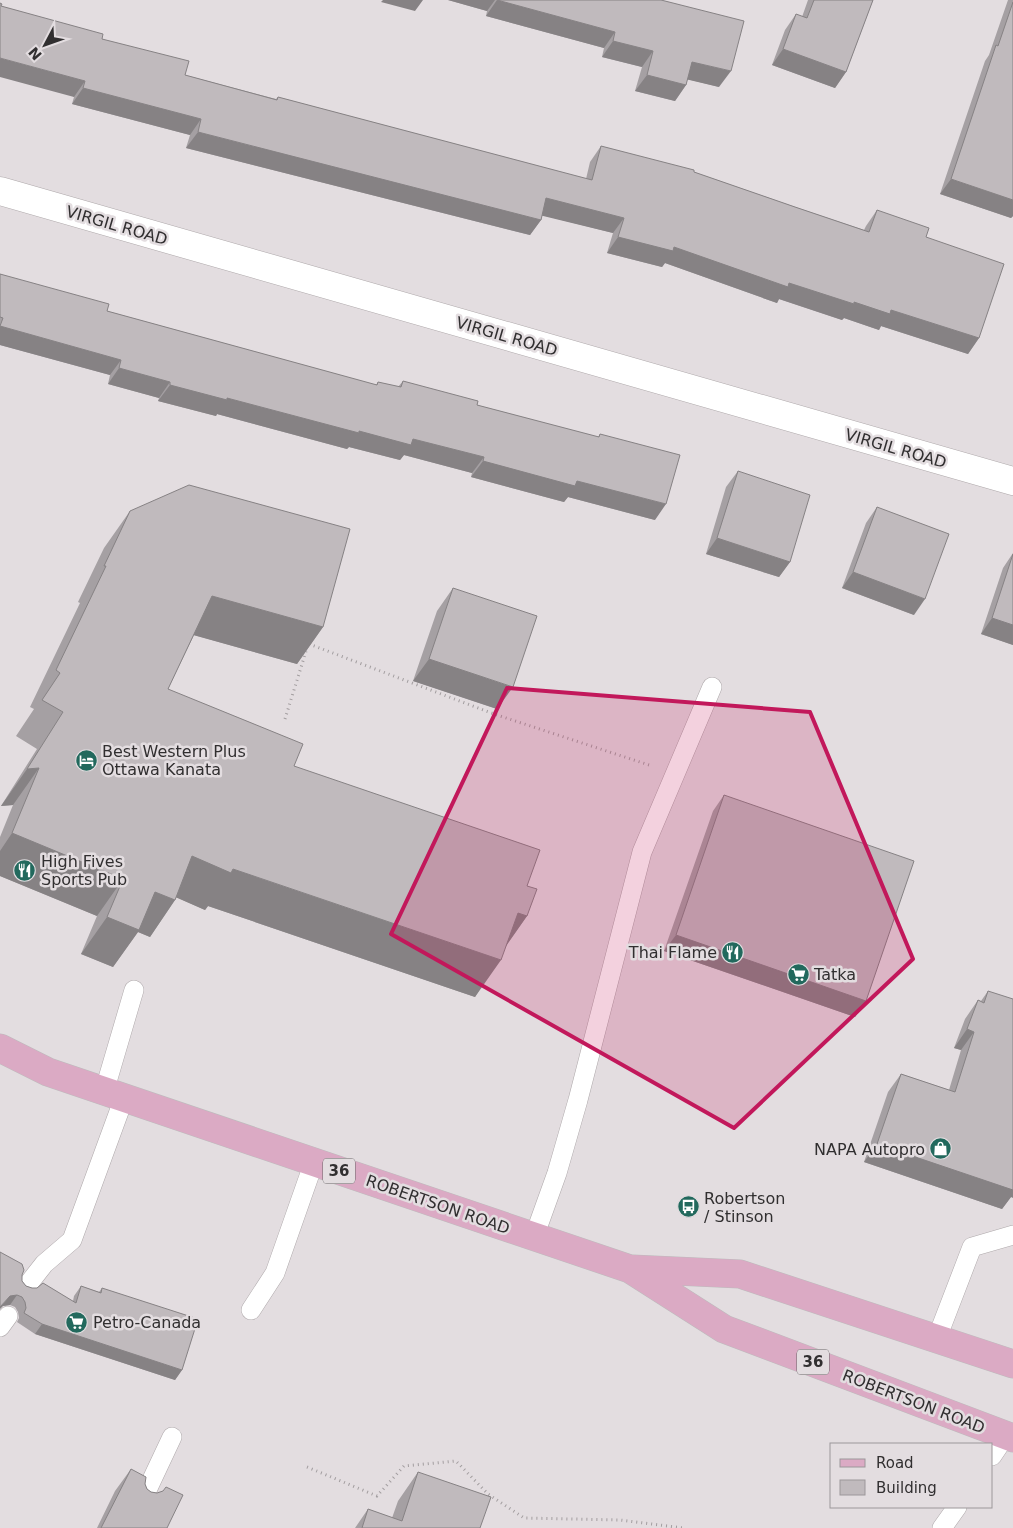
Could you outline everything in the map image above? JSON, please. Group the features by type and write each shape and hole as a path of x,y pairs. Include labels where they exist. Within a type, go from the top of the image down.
{"main road":[{"name":"ROBERTSON ROAD","path":"0,1048 48,1072 630,1269 724,1329 1006,1438"},
{"name":"ROBERTSON ROAD","path":"0,1066 48,1072"},
{"name":"ROBERTSON ROAD","path":"630,1269 740,1274 1013,1364"}],"street":[{"name":"VIRGIL ROAD","path":"0,191 1013,481"}],"lane":[{"path":"534,1237 578,1100 642,852 712,687"},
{"path":"26,1287 44,1264 72,1240 114,1095 134,990"},
{"path":"251,1310 275,1273 314,1162"},
{"path":"937,1338 972,1247 1013,1235"},
{"path":"140,1505 172,1437"},
{"path":"942,1528 956,1508"}],"path":[{"path":"285,719 312,635"},
{"path":"309,644 494,714 676,774"},
{"path":"307,1467 377,1496 404,1466 456,1461 488,1494 524,1518 620,1520 683,1528"}],"highlighted area":[{"path":"507,688 810,712 913,959 734,1128 391,934"}],"building":[{"path":"497,0 661,0 744,21 731,71 692,62 686,85 647,75 653,51 613,41 615,32"},
{"path":"814,0 873,0 846,72 783,49 796,14 807,18"},
{"path":"1013,2 1013,200 951,179 996,45 998,46"},
{"path":"0,3 2,4 1,6 103,34 102,39 189,61 185,75 277,100 278,97 592,180 601,146 694,170 694,172 869,232 877,210 929,228 926,237 1004,264 979,338 891,310 890,314 789,283 788,287 674,247 673,251 618,237 624,218 546,198 541,220 198,132 201,119 83,88 85,81 0,58"},
{"path":"0,274 109,304 107,311 377,385 378,382 401,387 403,381 478,401 477,405 599,437 600,434 680,455 666,504 577,481 575,486 483,461 484,457 413,439 411,445 359,431 359,433 170,385 170,382 119,368 121,360 0,326 3,318 0,317"},
{"path":"738,471 810,495 790,562 717,538"},
{"name":"Best Western Plus Ottawa Kanata","path":"189,485 350,529 323,627 212,596 168,689 303,744 294,766 540,850 527,886 537,889 527,916 518,913 501,960 233,869 231,873 192,856 175,900 155,892 139,930 107,917 123,879 12,833 39,768 27,769 63,712 42,700 60,673 56,670 130,511"},
{"path":"877,507 949,534 925,599 853,572"},
{"path":"1013,554 1013,625 992,618"},
{"path":"453,588 537,616 513,687 429,659"},
{"path":"724,795 914,861 866,1001 676,935"},
{"path":"988,991 1013,999 1013,1190 877,1144 901,1074 955,1092 974,1032 967,1029 978,1000 984,1003"},
{"path":"0,1252 22,1264 24,1270 22,1281 26,1286 37,1288 43,1283 76,1303 81,1286 101,1293 102,1288 198,1319 182,1370 42,1324 24,1313 26,1308 25,1302 22,1297 17,1295 10,1296 0,1307"},
{"path":"131,1469 146,1477 145,1484 151,1492 163,1491 166,1487 183,1495 167,1528 101,1528"},
{"path":"418,1472 491,1497 480,1528 362,1528 368,1509 402,1521"}],"place":[{"name":"Best Western Plus Ottawa Kanata","path":"86,760"},
{"name":"High Fives Sports Pub","path":"25,870"},
{"name":"Thai Flame","path":"733,952"},
{"name":"Tatka","path":"798,974"},
{"name":"NAPA Autopro","path":"941,1149"},
{"name":"Robertson / Stinson","path":"688,1207"},
{"name":"Petro-Canada","path":"77,1322"}]}
